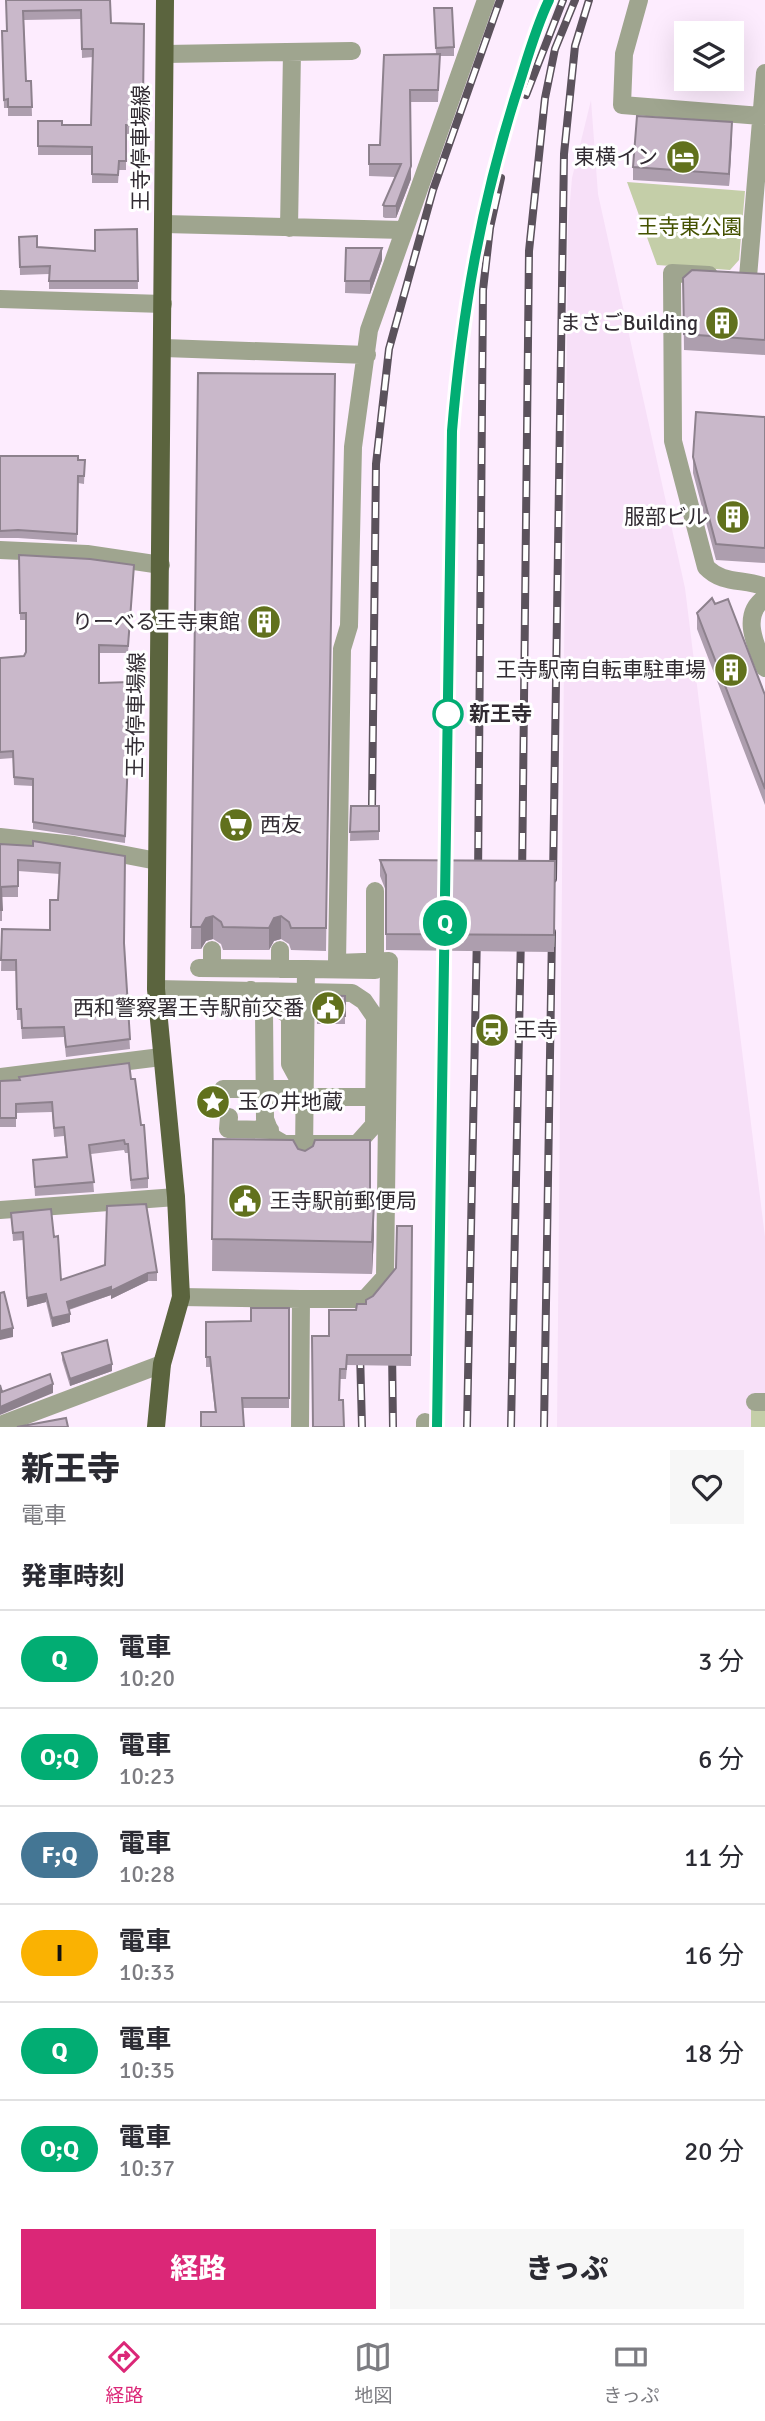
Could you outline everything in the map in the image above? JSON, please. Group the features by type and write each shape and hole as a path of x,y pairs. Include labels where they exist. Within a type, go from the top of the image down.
{"main road":[{"name":"王寺停車場線","path":"156,1427 162,1364 181,1297 176,1197 156,989 165,0"}],"street":[{"path":"181,1297 365,1299 385,1277 389,961 337,962 342,649 349,626 352,474 372,320 486,0"},
{"path":"639,0 625,46 622,105 761,116"},
{"path":"165,54 352,51"},
{"path":"289,228 292,52"},
{"path":"765,73 743,277 672,273 673,441 706,567 715,576 726,581 765,587"},
{"path":"164,224 403,230"},
{"path":"0,299 163,304"},
{"path":"163,348 367,355"},
{"path":"0,550 87,554 161,565"},
{"path":"765,598 755,608 751,621 754,640 765,668"},
{"path":"0,837 74,845 157,861"},
{"path":"212,950 206,968 375,970 375,891"},
{"path":"280,969 281,950"},
{"path":"304,1172 306,969"},
{"path":"156,989 251,990 352,993 364,1001 375,1017 374,1125 357,1144 284,1144 272,1137 265,1119 264,1011 251,990"},
{"path":"251,990 290,1016 290,1064 308,1097 374,1097"},
{"path":"0,1077 161,1057"},
{"path":"223,1089 305,1089"},
{"path":"229,1117 228,1129 270,1130"},
{"path":"0,1210 176,1197"},
{"path":"300,1427 301,1299"},
{"path":"0,1426 162,1364"}],"shaded area":[{"path":"591,100 598,194 685,588 765,1237 765,1395 751,1396 751,1427 557,1427 568,225 572,178"}],"green space":[{"name":"王寺東公園","path":"627,182 745,191 739,260 730,270 657,265"},
{"path":"751,1408 765,1408 765,1427 751,1427"}],"building":[{"path":"6,0 110,0 111,23 144,24 143,101 133,102 132,125 126,125 126,161 119,161 118,175 92,174 92,147 38,146 38,121 62,121 62,125 91,125 93,49 82,49 81,10 23,11 26,81 31,81 32,107 8,107 8,99 4,100 2,31 7,31"},
{"path":"434,8 452,8 454,47 436,48"},
{"path":"440,54 438,90 410,90 411,166 396,206 385,206 383,205 401,164 369,164 369,145 380,145 384,55"},
{"name":"東横イン","path":"637,116 732,122 729,174 633,167"},
{"path":"137,229 138,281 49,281 50,266 20,267 19,237 37,236 37,247 95,251 95,230"},
{"path":"346,248 382,248 370,281 345,281"},
{"name":"まさごBuilding","path":"692,270 765,274 765,340 684,334 683,278"},
{"name":"りーべる王寺東館","path":"198,373 335,374 326,928 291,928 289,922 281,916 274,918 269,928 223,927 213,916 206,918 201,927 191,927"},
{"name":"服部ビル","path":"696,412 765,417 765,548 716,544 693,457"},
{"path":"0,456 78,456 78,460 85,460 84,476 78,476 77,534 0,531"},
{"path":"19,555 90,559 134,565 128,646 99,645 99,683 130,682 131,756 128,756 125,836 33,822 33,779 14,777 13,751 0,752 0,658 24,656 26,652 26,613 20,613"},
{"name":"王寺駅南自転車駐車場","path":"712,598 715,604 728,599 765,695 765,789 697,613"},
{"path":"351,806 379,806 379,831 350,832"},
{"path":"33,841 125,856 124,943 130,1039 66,1047 64,1027 22,1028 21,1009 17,1009 16,960 1,960 2,929 50,930 50,900 58,900 60,863 18,860 18,886 1,887 0,910 0,844 33,846"},
{"path":"380,860 555,861 554,935 386,934 386,875"},
{"path":"317,995 345,996 345,1016 317,1015"},
{"path":"129,1063 131,1079 135,1079 141,1125 144,1125 148,1178 131,1180 128,1144 125,1144 124,1140 89,1145 94,1182 35,1187 33,1160 67,1157 64,1127 54,1128 52,1102 16,1104 16,1118 0,1118 0,1081"},
{"path":"213,1139 293,1140 298,1149 305,1151 313,1146 315,1140 370,1140 370,1203 374,1203 372,1242 212,1239"},
{"path":"146,1204 157,1272 148,1273 111,1291 111,1287 67,1302 70,1314 52,1318 46,1294 27,1298 23,1232 13,1233 11,1213 51,1209 54,1237 58,1236 61,1280 105,1265 107,1206"},
{"path":"397,1226 412,1226 411,1355 347,1355 346,1369 340,1369 339,1400 343,1400 344,1427 313,1427 312,1336 329,1336 329,1310 356,1310 357,1304 366,1304 366,1300 373,1296 396,1268"},
{"path":"4,1292 13,1328 0,1331 0,1293"},
{"path":"251,1308 289,1308 289,1398 242,1398 244,1427 201,1427 201,1412 216,1412 210,1357 206,1357 206,1322 251,1321"},
{"path":"107,1340 112,1364 70,1379 62,1353"},
{"path":"50,1374 53,1384 0,1407 0,1385 2,1392"},
{"path":"66,1418 68,1427 17,1427"}],"railway":[{"path":"372,806 376,464 389,349 433,190 500,0"},
{"path":"445,881 452,431 462,324 496,157 549,0"},
{"path":"526,95 563,0"},
{"path":"522,881 529,251 545,98 555,49 575,0"},
{"path":"553,879 564,154 575,46 589,0"},
{"path":"478,880 483,290 490,228 501,178"},
{"path":"437,1427 445,930"},
{"path":"544,1427 552,932"},
{"path":"467,1427 477,933"},
{"path":"511,1427 521,934"},
{"path":"392,1349 393,1427"},
{"path":"360,1352 362,1427"}],"train":[{"name":"Q","path":"437,1427 452,431 462,324 481,220 496,157 549,0"}],"place":[{"name":"東横イン","path":"683,157"},
{"name":"まさごBuilding","path":"722,323"},
{"name":"服部ビル","path":"733,517"},
{"name":"りーべる王寺東館","path":"264,622"},
{"name":"王寺駅南自転車駐車場","path":"731,670"},
{"name":"新王寺","path":"448,714"},
{"name":"西友","path":"236,825"},
{"name":"西和警察署王寺駅前交番","path":"328,1008"},
{"name":"王寺","path":"492,1030"},
{"name":"玉の井地蔵","path":"213,1102"},
{"name":"王寺駅前郵便局","path":"245,1201"}]}
